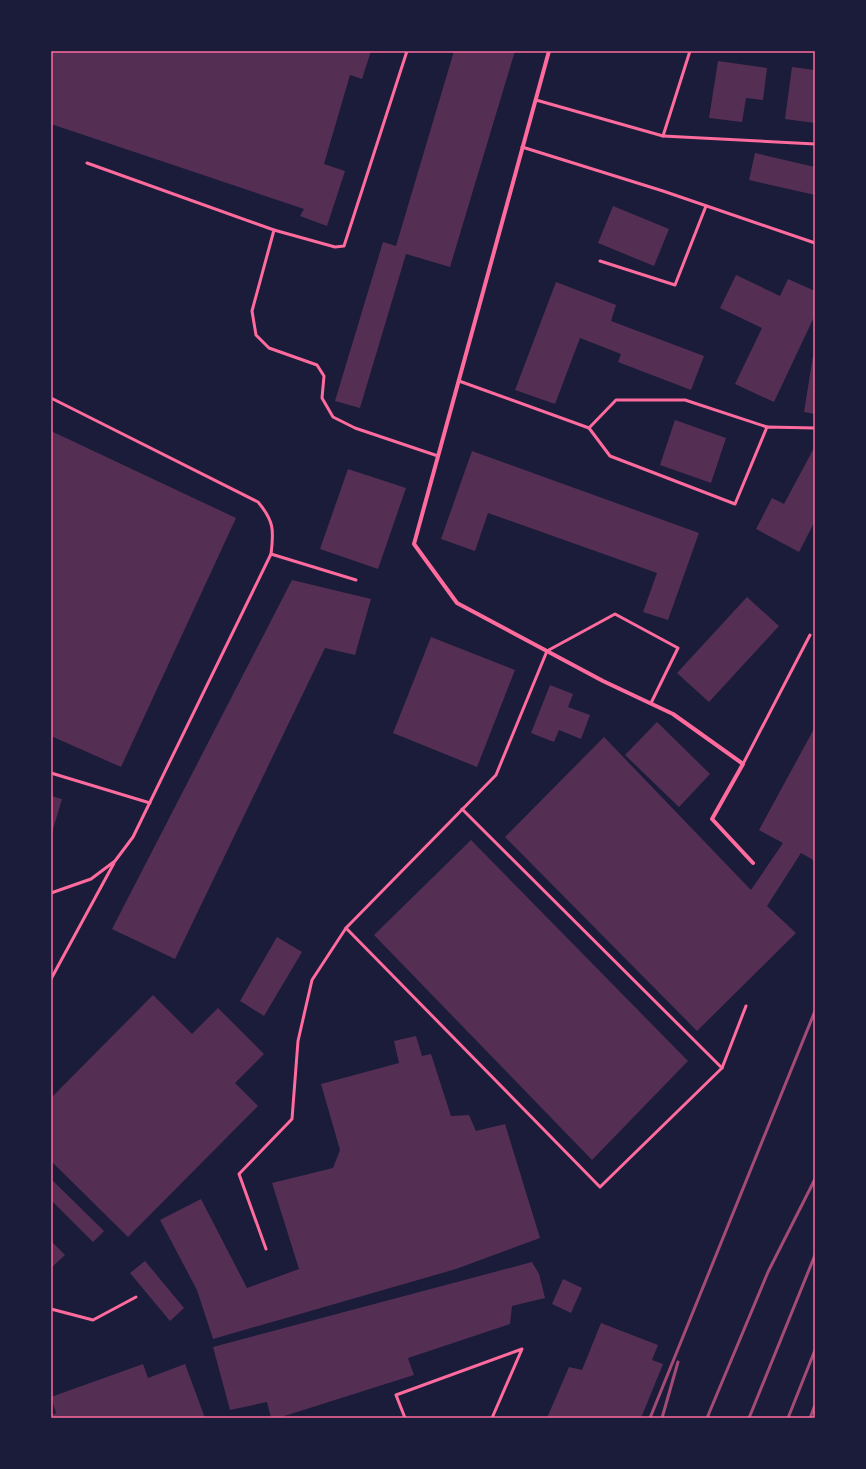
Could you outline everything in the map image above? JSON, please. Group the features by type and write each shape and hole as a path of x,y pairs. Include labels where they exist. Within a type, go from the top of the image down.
{"street":[{"path":"549,51 414,544 457,603 602,681 673,714 743,764 712,819 754,863"}],"lane":[{"path":"87,163 274,230 336,247 344,246 407,51"},
{"path":"663,136 690,51"},
{"path":"536,100 663,136 815,144"},
{"path":"522,147 706,206 815,243"},
{"path":"600,261 675,285 706,206"},
{"path":"274,230 252,312 256,335 269,348 317,365 324,376 322,398 333,417 355,428 438,456"},
{"path":"459,381 589,428 610,456 735,504 766,427"},
{"path":"51,398 258,502 268,514 274,533 271,554 150,803 133,837 115,861 51,979"},
{"path":"589,428 616,400 685,400 766,427 815,428"},
{"path":"271,554 356,580"},
{"path":"266,1249 239,1174 292,1119 298,1042 312,980 346,928 496,775 547,651 616,614 678,648 651,703"},
{"path":"743,764 810,636"},
{"path":"51,773 150,803"},
{"path":"462,809 722,1068"},
{"path":"51,893 91,879 115,861"},
{"path":"346,928 600,1187 722,1068 746,1006"},
{"path":"51,1309 93,1320 136,1297"},
{"path":"405,1418 396,1395 522,1349 492,1418"}],"building":[{"path":"51,51 371,51 362,79 350,75 324,164 345,171 327,226 300,216 304,209 51,124"},
{"path":"454,51 515,51 450,267 406,254 360,408 335,401 383,242 396,246"},
{"path":"718,61 767,68 763,100 746,98 742,122 709,118"},
{"path":"792,67 815,70 815,123 785,119"},
{"path":"755,153 815,167 815,195 749,180"},
{"path":"613,206 669,229 654,266 598,243"},
{"path":"736,275 780,296 788,279 815,291 815,315 774,402 735,384 762,328 720,308"},
{"path":"556,282 616,305 611,321 704,356 691,390 618,362 621,354 580,338 555,404 515,390"},
{"path":"813,356 815,357 815,414 804,412"},
{"path":"675,420 726,438 711,483 660,465"},
{"path":"51,431 236,518 121,767 51,736"},
{"path":"815,446 815,521 799,552 756,529 772,498 784,504"},
{"path":"472,451 699,533 668,620 643,612 657,573 488,513 475,551 441,539"},
{"path":"348,469 406,488 378,569 320,549"},
{"path":"292,580 371,599 355,655 325,648 175,959 112,929"},
{"path":"747,597 779,626 709,702 677,673"},
{"path":"431,637 515,670 477,767 393,733"},
{"path":"550,685 573,694 568,707 590,715 581,739 559,730 554,742 531,733"},
{"path":"657,722 710,774 679,807 625,755"},
{"path":"815,727 815,861 801,853 767,906 796,933 697,1031 505,837 604,737 751,890 783,843 759,830"},
{"path":"51,796 62,799 51,836"},
{"path":"471,840 688,1061 592,1160 374,935"},
{"path":"277,937 302,952 264,1016 240,1001"},
{"path":"153,995 192,1034 218,1008 264,1054 235,1083 258,1106 128,1237 51,1161 51,1098"},
{"path":"416,1036 422,1056 431,1054 451,1116 469,1115 476,1131 505,1124 540,1238 456,1269 213,1339 197,1290 160,1220 201,1199 247,1288 299,1269 272,1183 333,1168 340,1150 321,1084 399,1063 394,1041"},
{"path":"51,1179 104,1231 93,1242 51,1200"},
{"path":"51,1241 65,1255 51,1268"},
{"path":"145,1261 184,1308 170,1321 130,1273"},
{"path":"532,1262 539,1274 545,1298 512,1306 510,1324 408,1358 414,1375 278,1418 271,1418 267,1402 230,1410 213,1347"},
{"path":"563,1279 582,1288 571,1313 552,1304"},
{"path":"601,1323 658,1345 652,1360 663,1364 641,1418 547,1418 569,1367 582,1370"},
{"path":"143,1364 148,1378 185,1364 205,1418 51,1418 51,1415 56,1413 51,1397"}],"railway":[{"path":"650,1418 815,1011"},
{"path":"707,1418 768,1272 815,1179"},
{"path":"749,1418 815,1255"},
{"path":"788,1418 815,1350"},
{"path":"662,1418 678,1362"},
{"path":"810,1418 815,1405"}]}
